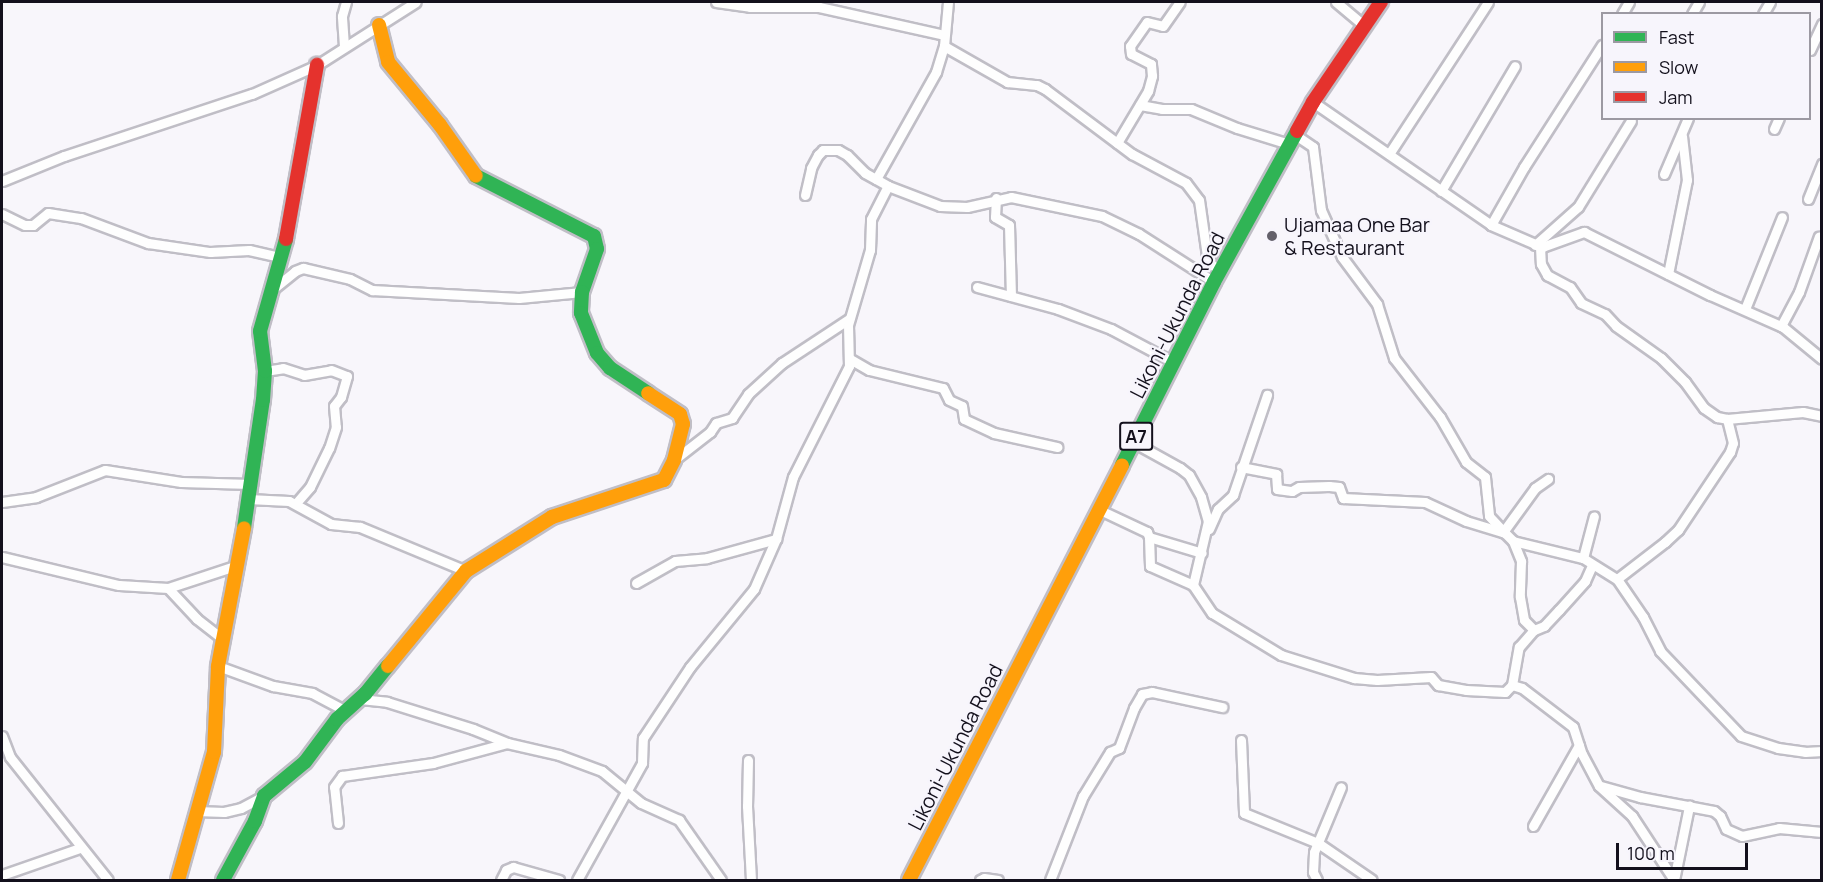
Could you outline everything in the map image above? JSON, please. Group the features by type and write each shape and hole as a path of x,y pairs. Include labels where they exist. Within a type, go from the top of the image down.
{"main road":[{"name":"Likoni-Ukunda Road","path":"909,880 1175,363 1217,276 1313,102 1363,25 1381,2"},
{"path":"223,880 255,821 264,796 305,762 337,719 360,699 466,571 552,517 664,480 674,460 683,424 681,415 600,358 581,313 582,291 597,249 594,237 576,225 473,175 440,125 388,62 379,25"},
{"path":"178,880 214,752 218,666 251,484 265,371 260,331 288,232 317,65"}],"street":[{"path":"344,46 342,16 346,2"},
{"path":"2,180 64,156 252,94 317,65 416,2"},
{"path":"716,2 750,7 819,7 944,35"},
{"path":"876,179 927,91 944,46 948,2"},
{"path":"1117,143 1148,91 1152,69 1150,63 1131,54 1130,46 1148,22 1163,26 1180,2"},
{"path":"1336,2 1363,25"},
{"path":"1389,154 1488,2"},
{"path":"1811,46 1821,24"},
{"path":"944,46 1007,82 1037,85 1045,89 1117,143 1191,187 1198,198 1202,212 1206,256 1217,276"},
{"path":"1491,225 1524,167 1601,47"},
{"path":"1441,191 1515,66"},
{"path":"1313,102 1491,225 1537,246 1558,243 1584,232 1780,326 1821,360"},
{"path":"1140,105 1162,109 1191,109 1237,128 1292,139 1313,147 1321,210 1333,231 1341,256 1377,304 1394,358 1440,417 1466,462 1485,477 1489,516 1513,541 1521,561 1520,597 1524,620 1534,630"},
{"path":"1664,174 1687,120"},
{"path":"1774,129 1778,120"},
{"path":"1537,246 1578,207 1631,121"},
{"path":"1668,274 1687,180 1682,136"},
{"path":"805,195 811,168 823,150 843,152 876,179 925,202 949,207 974,206 996,198 1011,197 1102,216 1217,276"},
{"path":"1808,199 1821,164"},
{"path":"577,880 642,761 643,738 690,667 754,589 776,539 794,477 847,372 850,359 849,319 870,250 871,219 888,186"},
{"path":"996,198 995,217 1010,225 1011,296"},
{"path":"2,214 25,225 33,225 48,213 81,218 148,243 210,252 249,250 280,257"},
{"path":"1744,309 1782,218"},
{"path":"1780,326 1799,292 1819,236"},
{"path":"1537,246 1541,264 1547,275 1570,287 1581,303 1605,314 1616,326 1662,358 1685,382 1704,408 1720,418 1803,412 1821,416"},
{"path":"273,289 303,268 351,279 372,290 519,298 582,291"},
{"path":"977,287 1058,309 1111,329 1175,363"},
{"path":"674,460 710,432 716,423 732,418 748,394 782,363 849,319"},
{"path":"850,359 869,370 943,388 949,400 962,406 964,419 994,433 1057,447"},
{"path":"265,371 283,368 303,375 331,370 346,376 341,397 334,406 336,427 330,448 310,487 296,503"},
{"path":"1206,534 1217,511 1233,495 1267,394"},
{"path":"1617,579 1677,530 1730,452 1733,443 1727,419"},
{"path":"1133,442 1175,464 1189,475 1207,512 1206,534 1193,585"},
{"path":"1241,467 1276,474 1277,489 1292,491 1299,487 1329,486 1339,487 1343,498 1425,502 1466,521 1504,532"},
{"path":"2,502 36,497 105,470 181,482 251,484"},
{"path":"1504,532 1535,488 1548,479"},
{"path":"248,499 283,499 296,503 331,524 360,527 466,571"},
{"path":"1100,510 1147,532 1150,566 1193,585 1210,610 1281,655 1339,674 1377,680 1431,677 1438,685 1466,690 1504,692 1512,685 1519,647 1534,630 1544,626 1585,581 1592,565"},
{"path":"1583,558 1594,516"},
{"path":"1149,537 1202,553"},
{"path":"636,583 675,561 707,558 776,539"},
{"path":"1513,541 1583,558 1617,579 1643,617 1660,651 1741,736 1778,748 1805,752 1821,751"},
{"path":"2,557 119,585 168,588 238,565"},
{"path":"168,588 197,619 223,639"},
{"path":"218,666 280,688 312,693 346,711"},
{"path":"1512,685 1522,688 1573,727 1599,786 1632,816 1674,880"},
{"path":"1050,880 1083,796 1110,752 1119,748 1134,708 1143,694 1152,692 1222,707"},
{"path":"360,699 387,702 473,729 507,743 580,762 602,771 641,803 669,814 683,823 721,880"},
{"path":"2,736 10,757 80,848 108,880"},
{"path":"1241,740 1244,813 1318,843 1372,880"},
{"path":"338,823 334,787 342,776 433,763 507,743"},
{"path":"1533,826 1579,745"},
{"path":"748,760 747,806 751,880"},
{"path":"1599,786 1714,811 1720,816 1726,829 1742,836 1779,828 1821,832"},
{"path":"1313,878 1318,843 1326,829 1341,787"},
{"path":"196,811 232,810 264,796"},
{"path":"1674,880 1689,806"},
{"path":"2,874 80,848"},
{"path":"501,880 506,870 513,867 559,880"},
{"path":"980,880 998,880"}],"traffic: fast":[{"path":"1122,465 1214,282 1297,131"},
{"path":"476,176 594,236 597,249 582,292 581,313 597,353 610,368 648,393"},
{"path":"244,528 263,400 265,371 260,331 286,239"},
{"path":"223,880 255,821 264,796 305,762 337,719 365,694 388,666"}],"traffic: slow":[{"path":"379,25 388,62 440,125 476,176"},
{"path":"388,666 466,571 552,517 664,480 674,460 683,424 680,414 648,393"},
{"path":"909,880 1122,465"},
{"path":"178,880 214,752 218,666 244,528"}],"traffic: jam":[{"path":"1297,131 1313,102 1381,2"},
{"path":"286,239 317,65"}],"place":[{"name":"Ujamaa One Bar & Restaurant","path":"1272,236"}]}
